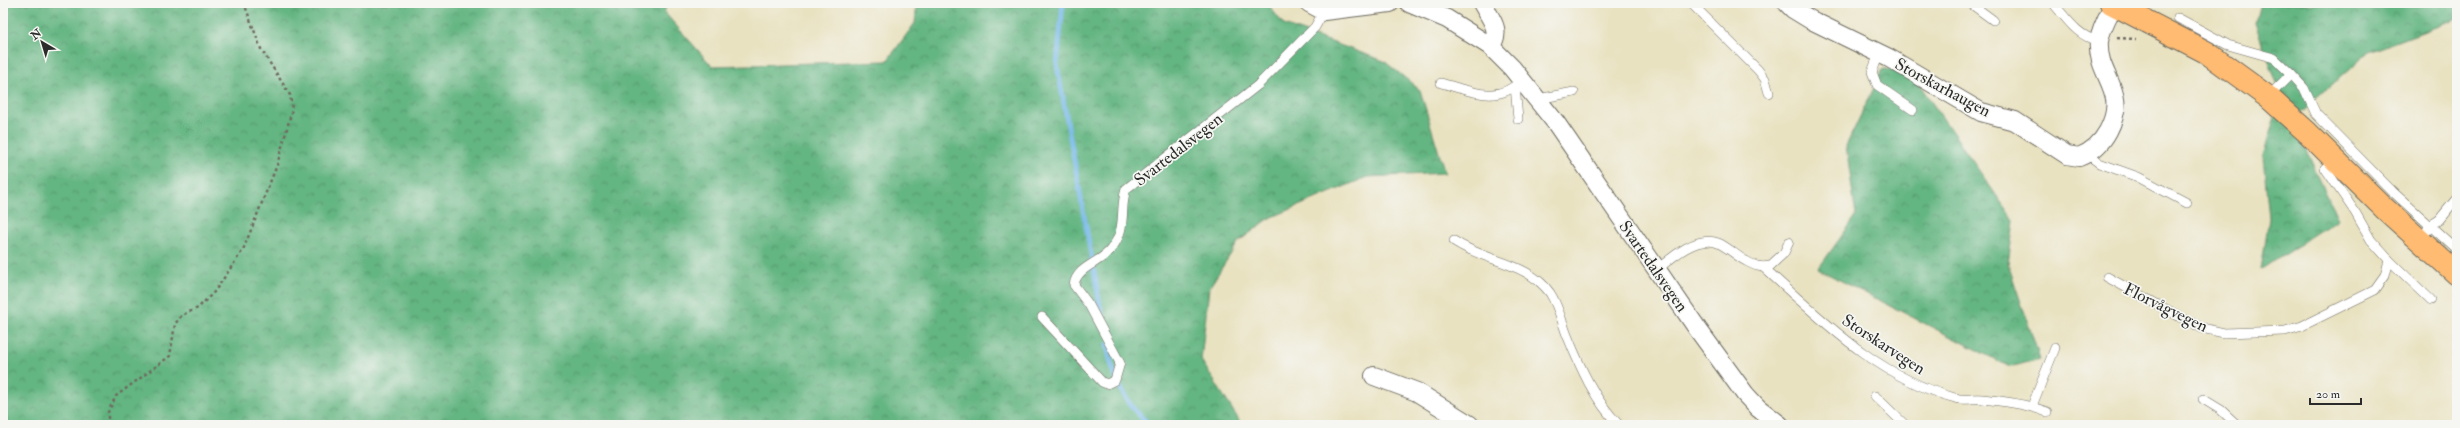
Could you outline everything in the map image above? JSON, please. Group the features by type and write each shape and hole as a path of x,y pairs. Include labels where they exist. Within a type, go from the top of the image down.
{"main road":[{"path":"2112,4 2200,49 2268,97 2426,234 2457,274"}],"street":[{"name":"Svartedalsvegen","path":"1316,7 1390,3"},
{"name":"Svartedalsvegen","path":"1409,3 1447,19 1490,46 1519,83 1538,99 1658,269 1699,331 1758,408 1780,425"},
{"path":"1482,3 1497,31 1496,38 1490,46"},
{"name":"Storskarhaugen","path":"1787,3 1793,9 1811,20 1879,54 1981,112 2026,127 2067,154 2079,157 2087,154"},
{"path":"2087,154 2098,145 2106,134 2116,111 2116,97 2101,56 2099,41 2112,4"},
{"path":"1374,376 1417,392 1470,425"}],"lane":[{"path":"1691,3 1758,70 1765,79 1769,93"},
{"path":"1970,3 1993,20"},
{"path":"2053,3 2079,33 2088,39 2099,41"},
{"name":"Svartedalsvegen","path":"1042,317 1102,382 1107,384 1115,380 1120,363 1092,312 1074,285 1077,274 1112,249 1122,229 1123,198 1126,189 1258,85 1315,27 1316,7"},
{"path":"2178,18 2228,45 2274,58 2304,88 2316,114 2426,234 2457,250"},
{"name":"Storskarhaugen","path":"1879,54 1872,72 1877,84 1913,110"},
{"path":"2268,97 2291,74"},
{"path":"1441,83 1484,95 1504,93 1519,83"},
{"path":"1518,120 1519,83"},
{"path":"1538,99 1574,92"},
{"path":"2087,154 2099,163 2138,177 2188,203"},
{"path":"2324,168 2355,212 2371,240 2389,260 2431,300"},
{"path":"2426,234 2457,198"},
{"path":"1454,241 1479,256 1524,270 1550,293 1583,372 1606,412 1619,425"},
{"name":"Storskarvegen","path":"1658,269 1688,247 1710,241 1724,246 1740,258 1763,267 1834,333 1886,368 1921,388 1957,399 1981,399 2032,406 2047,412"},
{"path":"1763,267 1775,263 1784,253 1789,242"},
{"name":"Florvågvegen","path":"2107,277 2136,294 2202,328 2224,333 2268,333 2292,330 2302,326 2375,290 2385,276 2389,260"},
{"path":"2032,406 2055,348"},
{"path":"1875,396 1905,425"},
{"path":"2203,399 2221,410 2237,425"}],"path":[{"path":"108,425 111,403 116,396 170,356 175,324 182,315 198,308 215,291 243,250 277,165 292,110 290,95 261,49 244,3"},
{"path":"2099,41 2128,37 2143,42"}],"green space":[{"path":"3,3 668,3 664,12 712,66 887,61 915,23 917,3 1267,3 1284,25 1384,61 1420,90 1445,173 1367,177 1270,218 1239,241 1209,288 1201,360 1242,425 3,425"},
{"path":"2260,3 2457,3 2457,19 2369,52 2292,120 2338,219 2261,270 2269,218 2263,156 2281,96 2255,23"},
{"path":"1883,69 1910,71 2014,221 2008,264 2040,359 2010,367 1818,269 1856,216 1846,146"}],"waterway":[{"path":"1063,3 1057,65 1104,327"},
{"path":"1107,345 1112,368 1121,390 1134,409 1151,425"}]}
